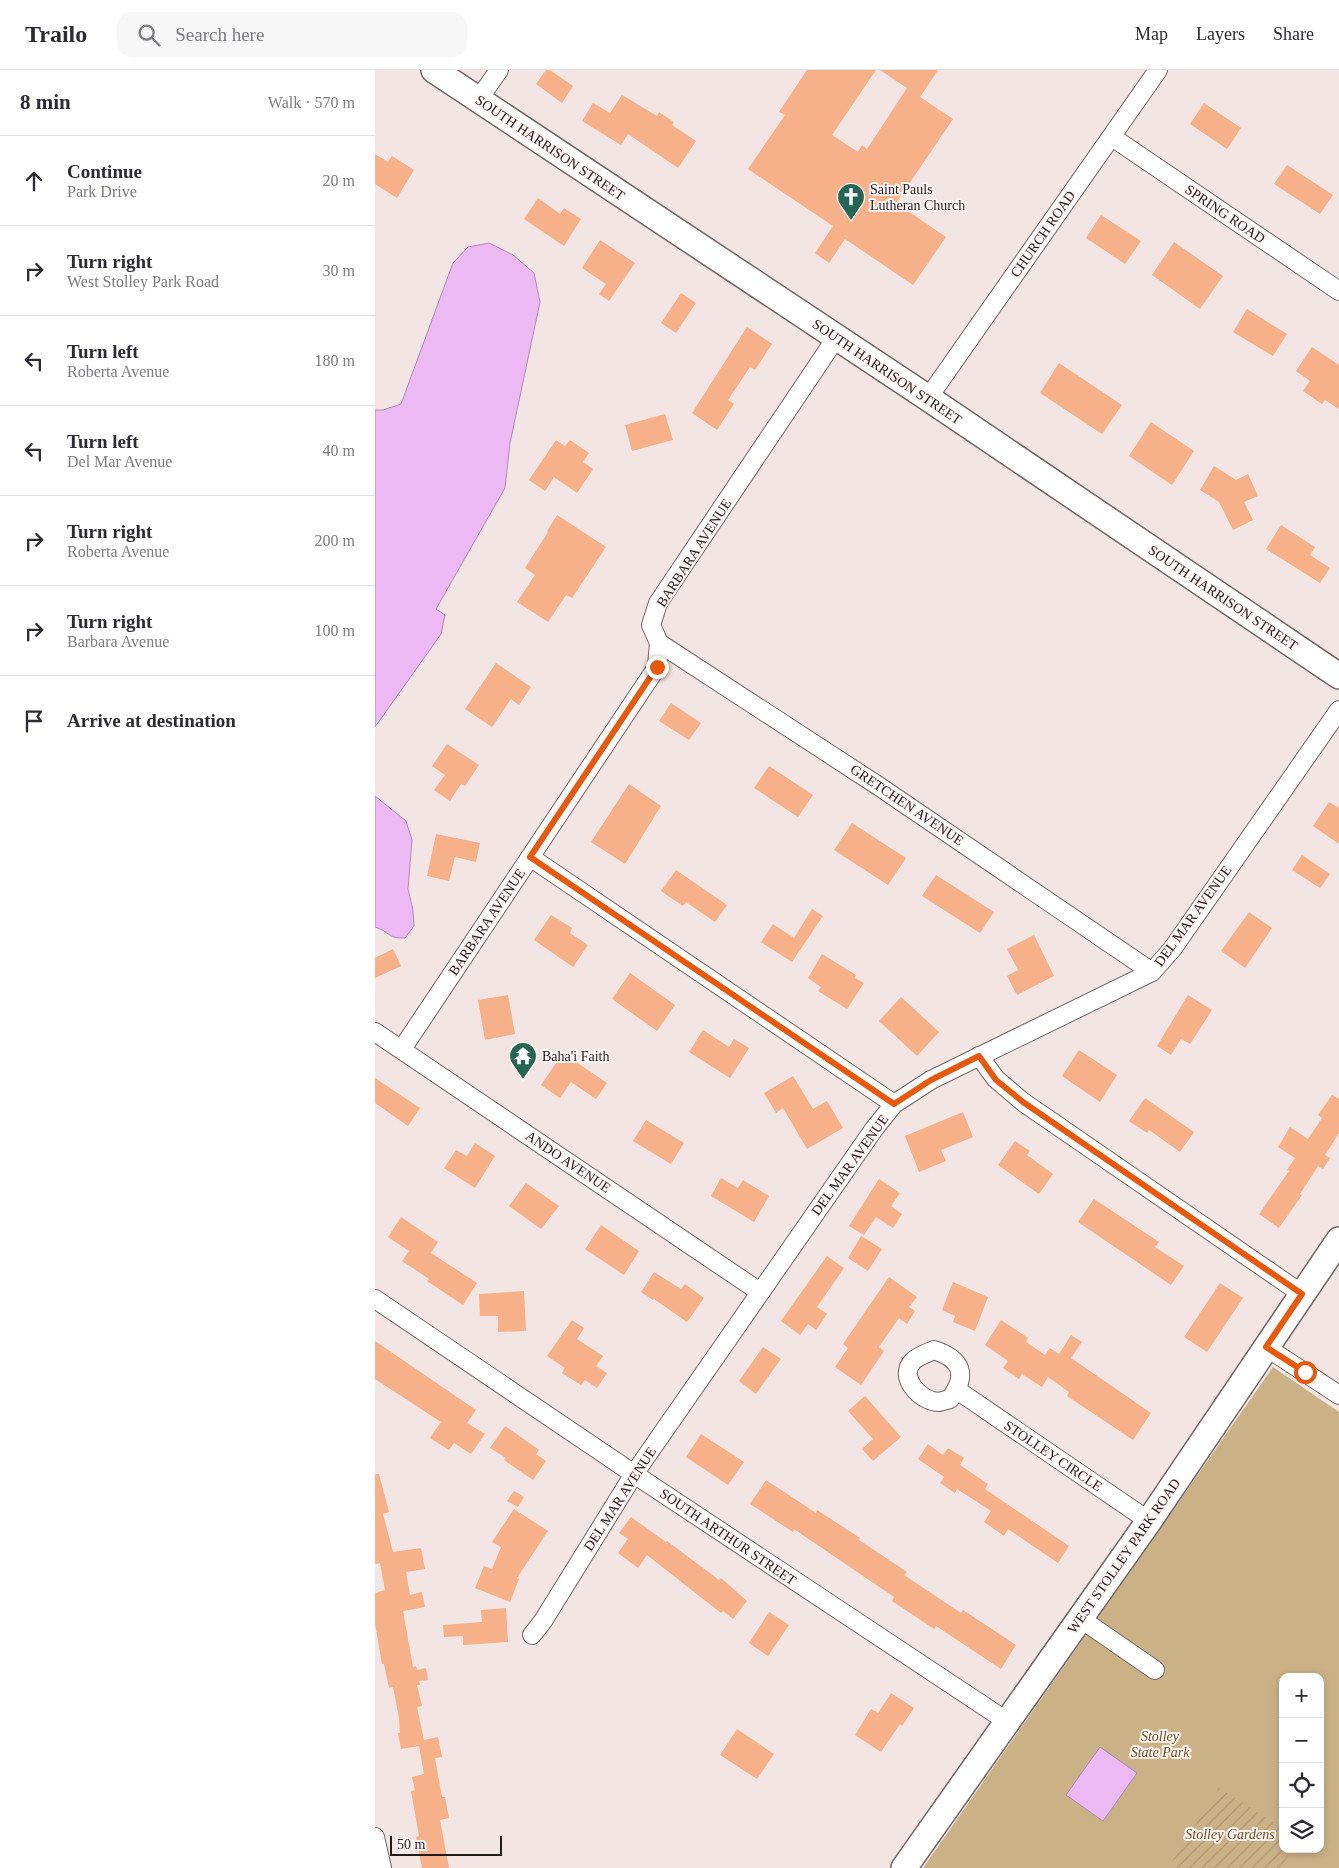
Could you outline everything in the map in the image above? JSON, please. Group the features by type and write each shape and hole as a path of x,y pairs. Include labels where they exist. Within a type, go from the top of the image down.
{"main road":[{"name":"SOUTH HARRISON STREET","path":"434,70 928,398 1339,676"},
{"name":"WEST STOLLEY PARK ROAD","path":"904,1868 1149,1522 1339,1240"}],"street":[{"path":"478,100 499,70"},
{"name":"CHURCH ROAD","path":"928,398 1158,70"},
{"name":"SPRING ROAD","path":"1112,137 1339,291"},
{"name":"BARBARA AVENUE","path":"402,1049 657,667 659,643 651,626 659,603 836,338"},
{"name":"GRETCHEN AVENUE","path":"659,643 877,785 1152,972"},
{"name":"DEL MAR AVENUE","path":"532,1635 543,1621 635,1474 874,1129 894,1104 931,1080 1152,972 1173,948 1339,710"},
{"path":"530,857 894,1104"},
{"name":"ANDO AVENUE","path":"375,1032 761,1292"},
{"path":"979,1056 996,1080 1023,1102 1302,1294"},
{"name":"SOUTH ARTHUR STREET","path":"375,1299 1008,1722"},
{"path":"1266,1347 1339,1395"},
{"name":"STOLLEY CIRCLE","path":"957,1390 1149,1522"},
{"path":"1081,1619 1155,1670"},
{"path":"375,1837 381,1868"}],"green space":[{"name":"Stolley State Park","path":"1273,1367 1339,1412 1339,1868 923,1868"},
{"name":"Stolley Gardens","path":"1219,1788 1279,1826 1279,1853 1290,1853 1281,1868 1168,1868"}],"shaded area":[{"path":"489,243 513,255 534,273 540,302 510,443 505,488 436,609 445,615 441,634 375,727 375,410 383,410 401,404 453,263 468,247"},
{"path":"375,796 406,821 412,840 408,889 413,910 414,926 405,938 392,936 375,927"},
{"path":"1100,1747 1137,1773 1103,1821 1066,1795"}],"building":[{"path":"546,70 550,70 573,86 562,103 536,84"},
{"path":"807,70 876,70 832,135 858,152 862,145 867,149 907,88 880,70 938,70 920,97 953,119 896,203 946,237 913,285 845,239 829,263 815,253 833,226 748,169 785,115 779,112"},
{"path":"622,95 657,116 659,112 674,122 672,125 696,141 678,168 628,134 621,145 582,121 593,103 610,113"},
{"path":"1204,103 1241,128 1227,149 1190,124"},
{"path":"375,154 388,162 392,156 414,170 397,198 375,184"},
{"path":"1287,165 1333,195 1320,214 1274,184"},
{"path":"538,198 560,214 564,208 581,219 564,246 524,219"},
{"path":"1101,215 1141,241 1125,264 1086,238"},
{"path":"600,240 635,263 609,301 599,294 606,284 582,268"},
{"path":"1174,242 1223,276 1200,309 1152,275"},
{"path":"681,293 696,303 676,333 661,323"},
{"path":"1247,309 1287,334 1273,356 1233,332"},
{"path":"747,327 772,344 755,370 750,367 728,400 734,404 717,430 692,413"},
{"path":"1312,347 1339,365 1339,409 1325,400 1322,404 1303,391 1310,381 1296,371"},
{"path":"1059,363 1122,405 1102,434 1040,393"},
{"path":"665,414 673,440 632,451 625,425"},
{"path":"1151,422 1194,451 1172,485 1129,456"},
{"path":"556,440 565,446 570,440 589,453 583,462 593,469 577,493 554,477 545,491 529,480"},
{"path":"1214,466 1236,480 1248,474 1258,496 1244,502 1253,520 1233,530 1219,502 1200,490"},
{"path":"557,515 606,547 572,598 566,595 548,622 517,602 535,575 525,568"},
{"path":"1281,525 1315,547 1310,555 1330,568 1320,583 1266,549"},
{"path":"496,663 531,687 519,705 511,699 492,727 465,709"},
{"path":"671,703 701,723 689,740 659,721"},
{"path":"447,744 479,765 465,786 461,784 450,801 434,790 445,775 432,766"},
{"path":"769,766 813,795 798,817 754,788"},
{"path":"629,784 661,806 625,864 591,842"},
{"path":"1329,802 1339,808 1339,844 1313,826"},
{"path":"852,823 906,858 888,885 834,850"},
{"path":"436,834 480,843 476,862 455,857 449,881 427,876"},
{"path":"1302,855 1330,874 1320,888 1292,870"},
{"path":"676,870 727,905 715,922 686,902 683,906 661,891"},
{"path":"936,875 994,912 980,933 922,896"},
{"path":"812,909 823,916 792,962 761,942 773,924 794,938"},
{"path":"1249,912 1272,928 1245,968 1221,951"},
{"path":"551,915 572,928 570,933 588,945 573,967 534,940"},
{"path":"1034,935 1054,976 1017,995 1007,976 1018,970 1007,949"},
{"path":"393,949 401,966 375,978 375,958"},
{"path":"822,954 856,975 855,978 864,983 847,1009 818,991 821,987 808,978"},
{"path":"630,973 675,1005 657,1031 612,999"},
{"path":"508,995 515,1034 485,1040 478,1000"},
{"path":"1188,995 1212,1010 1190,1044 1181,1039 1171,1055 1157,1046"},
{"path":"901,997 939,1032 917,1056 879,1021"},
{"path":"703,1030 729,1047 734,1039 749,1048 730,1078 689,1052"},
{"path":"1079,1050 1117,1075 1100,1102 1062,1076"},
{"path":"563,1053 607,1083 596,1099 571,1082 560,1098 541,1085"},
{"path":"793,1076 813,1109 827,1101 843,1128 807,1149 783,1108 776,1113 764,1093"},
{"path":"375,1078 420,1108 408,1126 375,1103"},
{"path":"1332,1095 1339,1099 1339,1133 1325,1155 1330,1158 1323,1169 1318,1166 1300,1194 1302,1195 1279,1228 1259,1214 1289,1171 1287,1170 1295,1158 1278,1147 1290,1127 1308,1139 1322,1118 1318,1115"},
{"path":"1145,1098 1194,1132 1180,1152 1149,1130 1147,1133 1129,1121"},
{"path":"963,1112 973,1137 941,1150 946,1161 919,1172 905,1136"},
{"path":"646,1120 684,1143 671,1164 633,1141"},
{"path":"1015,1141 1030,1151 1027,1155 1053,1174 1039,1194 998,1165"},
{"path":"475,1143 495,1156 475,1188 444,1168 456,1150 467,1156"},
{"path":"721,1178 738,1188 743,1180 769,1196 754,1222 711,1196"},
{"path":"879,1179 900,1193 891,1206 902,1214 893,1228 876,1217 864,1235 849,1226"},
{"path":"526,1183 559,1206 541,1229 509,1206"},
{"path":"1094,1199 1159,1242 1155,1247 1184,1266 1171,1285 1078,1222"},
{"path":"401,1217 438,1242 431,1253 477,1283 463,1305 427,1281 429,1279 402,1261 409,1251 388,1237"},
{"path":"601,1225 639,1251 624,1275 585,1249"},
{"path":"861,1236 882,1249 868,1271 848,1258"},
{"path":"827,1256 844,1268 817,1307 827,1314 816,1330 808,1324 800,1335 781,1321"},
{"path":"654,1272 681,1289 685,1284 704,1298 687,1322 641,1292"},
{"path":"889,1277 917,1297 909,1307 915,1311 907,1324 899,1318 879,1347 884,1351 861,1385 835,1367 848,1348 843,1344"},
{"path":"953,1282 988,1297 975,1331 953,1322 955,1316 942,1310"},
{"path":"1220,1283 1243,1298 1207,1352 1184,1337"},
{"path":"524,1291 526,1331 498,1332 498,1316 480,1316 479,1294"},
{"path":"572,1320 584,1328 577,1339 603,1356 596,1366 607,1373 597,1388 585,1380 581,1385 562,1373 565,1368 547,1356"},
{"path":"1001,1320 1028,1338 1026,1342 1045,1355 1050,1348 1059,1354 1071,1335 1082,1342 1071,1358 1151,1413 1133,1440 1067,1396 1069,1392 1048,1377 1042,1387 1022,1374 1019,1379 1003,1368 1008,1361 985,1345"},
{"path":"375,1341 476,1410 467,1423 485,1434 471,1454 454,1443 449,1450 430,1438 441,1422 375,1379"},
{"path":"763,1347 781,1359 756,1394 739,1381"},
{"path":"865,1396 901,1437 873,1461 862,1449 873,1439 848,1411"},
{"path":"505,1426 539,1450 536,1454 546,1461 533,1480 504,1460 506,1458 490,1448"},
{"path":"701,1434 744,1462 728,1485 686,1457"},
{"path":"928,1444 943,1455 948,1448 964,1458 960,1465 988,1484 985,1489 1069,1546 1058,1563 1008,1529 1004,1536 984,1522 991,1511 957,1489 955,1493 940,1483 944,1477 918,1459"},
{"path":"375,1474 379,1474 389,1512 383,1514 393,1552 421,1548 425,1569 406,1572 410,1595 422,1592 425,1607 403,1611 413,1667 416,1666 417,1670 426,1668 428,1680 419,1681 420,1685 417,1685 422,1706 417,1707 424,1740 438,1737 442,1757 435,1758 442,1797 445,1797 449,1818 440,1820 449,1868 422,1868 416,1837 419,1836 411,1791 415,1790 412,1777 424,1774 419,1746 401,1749 398,1733 400,1733 399,1718 393,1687 389,1688 384,1664 382,1664 375,1624 375,1593 385,1590 380,1563 375,1564"},
{"path":"766,1480 816,1513 817,1510 860,1538 859,1540 907,1572 904,1575 961,1613 963,1610 1016,1645 1001,1669 936,1626 934,1629 892,1601 894,1597 794,1529 793,1532 750,1504"},
{"path":"514,1491 524,1497 518,1507 507,1501"},
{"path":"514,1509 548,1531 517,1578 519,1579 510,1602 475,1588 484,1566 492,1569 501,1547 492,1542"},
{"path":"631,1517 719,1580 721,1578 747,1601 733,1619 723,1611 721,1613 647,1555 638,1568 618,1553 628,1539 619,1533"},
{"path":"506,1608 508,1642 463,1645 463,1636 444,1637 443,1625 482,1622 481,1610"},
{"path":"769,1612 789,1625 768,1656 749,1643"},
{"path":"891,1693 914,1708 902,1726 900,1724 881,1752 855,1735 871,1709 878,1713"},
{"path":"737,1729 774,1754 757,1779 720,1755"}],"place":[{"name":"Saint Pauls Lutheran Church","path":"851,221"},
{"name":"Baha'i Faith","path":"523,1080"}],"route":[{"path":"657,667 530,857 894,1104 931,1080 979,1056 996,1080 1023,1102 1302,1294 1266,1347 1305,1372"}]}
